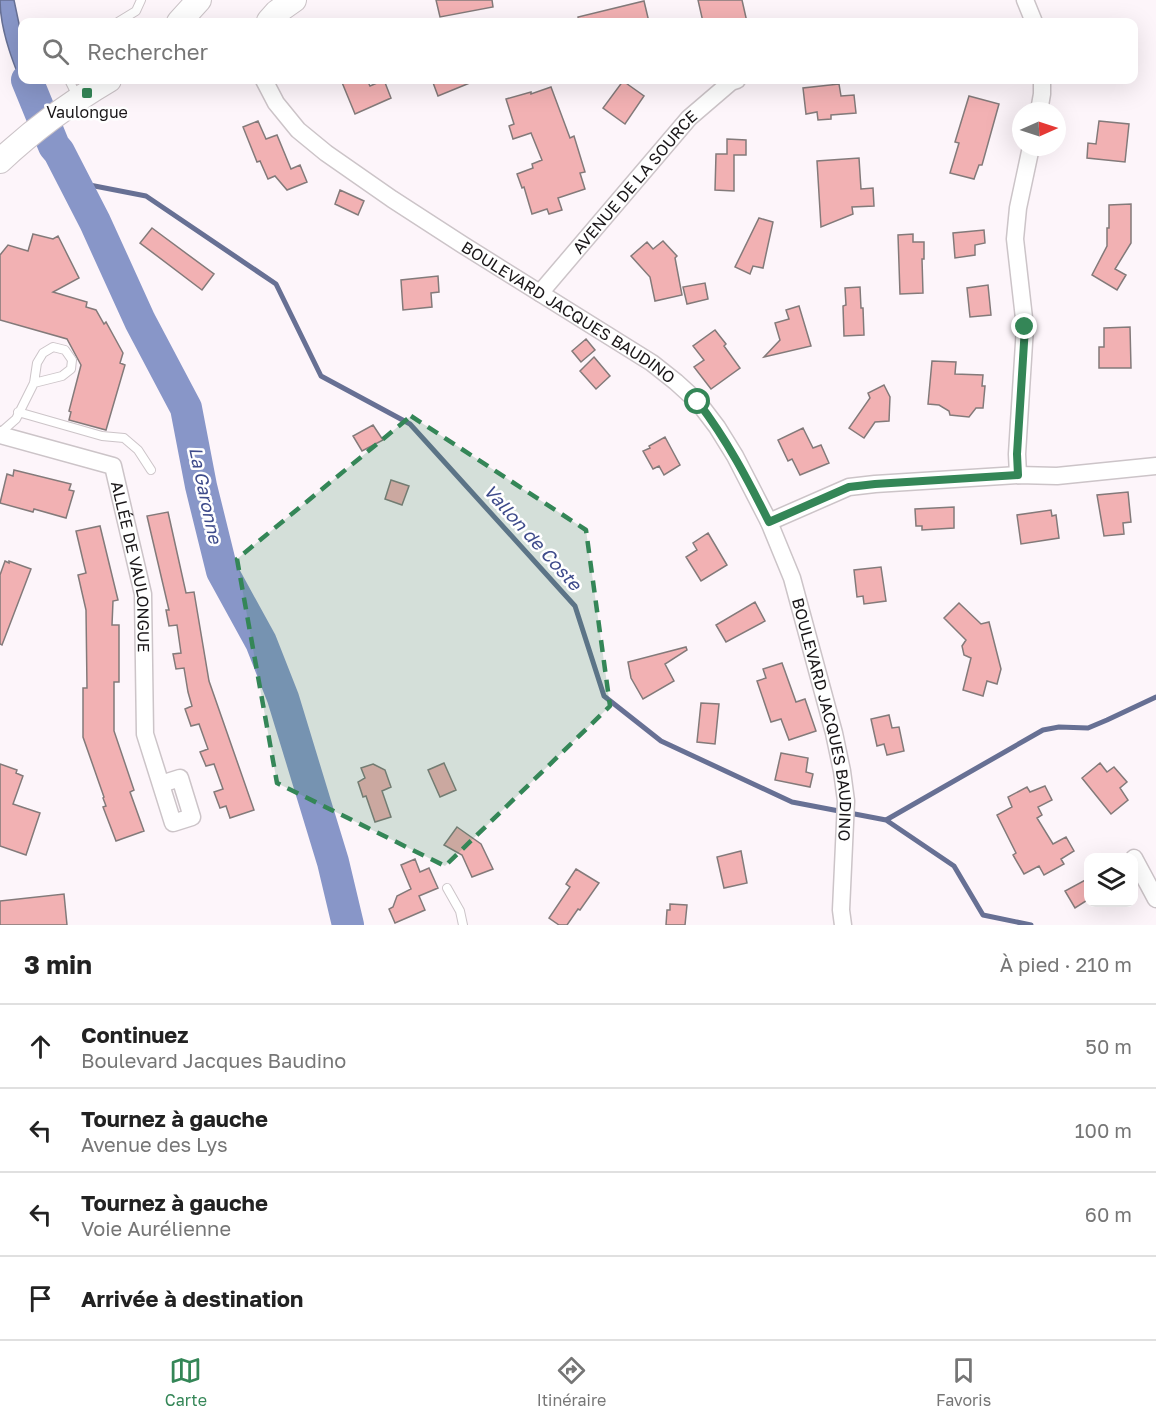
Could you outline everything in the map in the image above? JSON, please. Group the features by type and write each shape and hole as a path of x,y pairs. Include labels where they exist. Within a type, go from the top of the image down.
{"main road":[{"path":"183,18 199,0"},
{"path":"199,0 200,18"},
{"path":"269,15 294,0"},
{"path":"0,161 70,95 99,84"}],"street":[{"path":"1025,0 1032,18"},
{"name":"BOULEVARD JACQUES BAUDINO","path":"266,84 276,103 298,129 326,153 392,199 652,363 698,402 717,428 735,456 769,522 792,578 834,733 846,801 841,910 843,925"},
{"name":"AVENUE DE LA SOURCE","path":"540,293 689,118 729,84"},
{"path":"1041,102 1042,84"},
{"path":"1018,475 1017,454 1025,327 1015,239 1018,208 1029,156"},
{"name":"ALLÉE DE VAULONGUE","path":"0,434 113,466 143,594 145,734 161,784"},
{"path":"769,522 849,487 1018,475 1057,476 1156,466"},
{"path":"1138,867 1156,899"}],"lane":[{"path":"124,18 136,10 141,0"},
{"path":"0,434 16,419 34,383 37,363 43,353 53,347 65,350 72,360 70,369 62,376 34,383"},
{"path":"18,412 102,436 124,438 138,450 151,470"},
{"path":"447,888 460,911 463,925"}],"highlighted area":[{"path":"411,416 586,530 610,706 445,866 277,783 237,559"}],"water":[{"path":"0,0 14,0 18,19 18,75 6,41"},
{"path":"22,84 39,84 62,142 74,182 56,162"}],"building":[{"path":"436,0 492,0 493,7 440,17"},
{"path":"698,0 742,0 746,18 702,18"},
{"path":"644,1 648,18 578,18"},
{"path":"343,84 369,84 370,86 386,84 391,98 355,114"},
{"path":"434,84 467,84 438,96"},
{"path":"621,84 627,84 644,96 625,124 603,108"},
{"path":"839,84 841,96 854,95 856,113 831,115 831,119 818,120 817,112 806,114 803,88"},
{"path":"551,87 570,138 574,136 585,172 580,173 585,189 558,198 562,210 549,214 547,209 532,214 524,187 522,188 517,174 533,168 532,164 542,160 531,133 513,139 509,126 514,124 506,99"},
{"path":"969,96 999,104 982,165 979,165 974,179 950,173 959,143 955,142"},
{"path":"258,121 266,139 277,135 291,169 300,165 307,182 287,190 275,176 268,179 260,161 257,162 243,127"},
{"path":"1099,121 1129,124 1125,162 1087,158 1088,143 1096,144"},
{"path":"727,139 746,140 746,155 734,155 734,191 715,190 716,154 727,154"},
{"path":"859,158 861,189 873,188 874,206 852,207 853,214 821,227 817,161"},
{"path":"340,190 364,201 358,215 335,204"},
{"path":"1131,204 1131,243 1115,269 1126,275 1117,290 1092,275 1107,246 1109,205"},
{"path":"759,218 773,222 763,268 753,266 750,274 735,267"},
{"path":"152,228 214,274 202,290 140,243"},
{"path":"984,230 985,243 975,245 975,255 955,258 953,233"},
{"path":"33,234 53,239 58,236 79,278 53,292 87,302 86,307 96,310 104,324 106,322 123,353 120,363 125,365 106,430 69,420 71,412 69,411 81,365 67,339 0,320 0,255 8,245 28,251"},
{"path":"913,234 913,242 924,242 923,293 900,294 898,235"},
{"path":"663,241 677,256 675,258 682,295 655,301 650,277 631,256 647,242 653,249"},
{"path":"438,276 439,292 431,293 432,307 403,310 401,280"},
{"path":"705,283 708,299 687,304 683,287"},
{"path":"988,285 991,315 970,317 967,288"},
{"path":"860,287 864,335 844,336 845,288"},
{"path":"799,306 811,346 764,357 780,340 775,323 789,319 786,310"},
{"path":"1130,327 1131,368 1099,368 1099,347 1104,347 1104,328"},
{"path":"715,330 740,368 711,389 694,367 704,360 693,346"},
{"path":"586,339 595,350 581,362 572,351"},
{"path":"594,357 610,376 596,389 580,371"},
{"path":"932,361 956,362 955,374 983,375 982,386 985,386 983,408 976,408 969,417 950,415 949,411 939,405 928,404"},
{"path":"884,385 890,397 889,421 875,422 864,438 849,428 870,398 868,393"},
{"path":"373,425 383,440 362,451 353,436"},
{"path":"803,428 813,448 821,445 829,463 800,475 792,459 788,461 778,440"},
{"path":"665,437 680,465 664,475 659,466 653,469 643,451"},
{"path":"14,470 71,484 69,490 74,491 66,518 0,503 7,474 13,476"},
{"path":"391,480 409,486 402,505 385,499"},
{"path":"1128,492 1131,522 1123,523 1124,534 1104,536 1097,495"},
{"path":"954,507 954,528 922,530 922,526 916,526 915,509"},
{"path":"1051,510 1052,516 1056,515 1059,538 1021,544 1017,515"},
{"path":"168,512 186,593 194,592 209,681 254,810 230,818 226,806 220,808 214,792 223,789 214,764 206,766 200,752 208,749 199,724 191,726 185,709 192,706 184,668 176,669 173,654 181,653 177,625 169,626 166,610 169,610 147,516"},
{"path":"100,526 118,600 113,601 112,625 119,625 119,682 114,682 114,731 134,790 130,792 144,831 116,841 103,807 106,806 104,797 83,737 83,688 87,688 86,610 78,575 86,573 76,531"},
{"path":"708,533 727,565 701,581 686,557 697,550 693,543"},
{"path":"5,561 31,569 2,645 0,644 0,575"},
{"path":"881,567 886,601 864,604 863,596 857,597 854,570"},
{"path":"755,602 765,621 726,642 716,625"},
{"path":"959,603 981,624 989,622 1001,669 997,684 987,681 983,696 963,690 971,658 964,655 962,646 966,640 944,618"},
{"path":"686,647 687,650 665,664 674,681 643,699 631,678 628,662"},
{"path":"782,663 796,702 805,699 816,731 789,740 781,719 771,722 757,681 766,678 763,669"},
{"path":"701,703 719,704 715,744 697,742"},
{"path":"889,715 892,728 899,727 904,751 887,755 884,744 877,746 871,719"},
{"path":"781,753 808,758 806,772 813,774 810,787 775,780"},
{"path":"444,763 456,790 440,797 428,770"},
{"path":"1100,763 1107,772 1114,767 1127,782 1120,788 1128,800 1111,814 1082,778"},
{"path":"0,764 17,770 16,773 23,776 13,804 40,813 26,855 0,846"},
{"path":"373,764 385,770 391,787 382,791 391,817 375,822 366,796 363,797 358,782 365,778 361,768"},
{"path":"1045,786 1052,800 1038,807 1042,815 1037,818 1053,844 1066,837 1074,851 1061,859 1064,864 1044,875 1039,866 1024,874 1013,855 1016,853 997,815 1012,807 1008,797 1027,787 1030,792"},
{"path":"457,827 481,844 493,869 472,877 462,855 444,845"},
{"path":"741,851 747,883 724,888 717,857"},
{"path":"415,859 420,872 429,868 438,888 419,896 425,910 395,923 389,909 393,907 397,896 411,889 401,865"},
{"path":"576,869 599,883 567,925 559,925 549,918 570,887 566,884"},
{"path":"1084,881 1084,902 1075,908 1065,891"},
{"path":"64,894 67,925 0,925 0,901"},
{"path":"670,904 687,905 685,925 666,925 667,910 670,910"}],"waterway":[{"name":"La Garonne","path":"29,84 54,146 95,222 140,321 186,408 201,486 222,571 261,642 283,698 333,862 348,925"},
{"name":"Vallon de Coste","path":"74,182 146,196 276,284 321,376 410,424 575,606 604,696 661,741 792,802 886,820 954,866 983,915 1031,925"},
{"path":"886,820 1043,730 1059,727 1088,728 1156,697"}],"place":[{"name":"Vaulongue","path":"87,93"}],"route":[{"path":"698,402 735,456 769,522 849,487 1018,475 1017,454 1025,327"}]}
